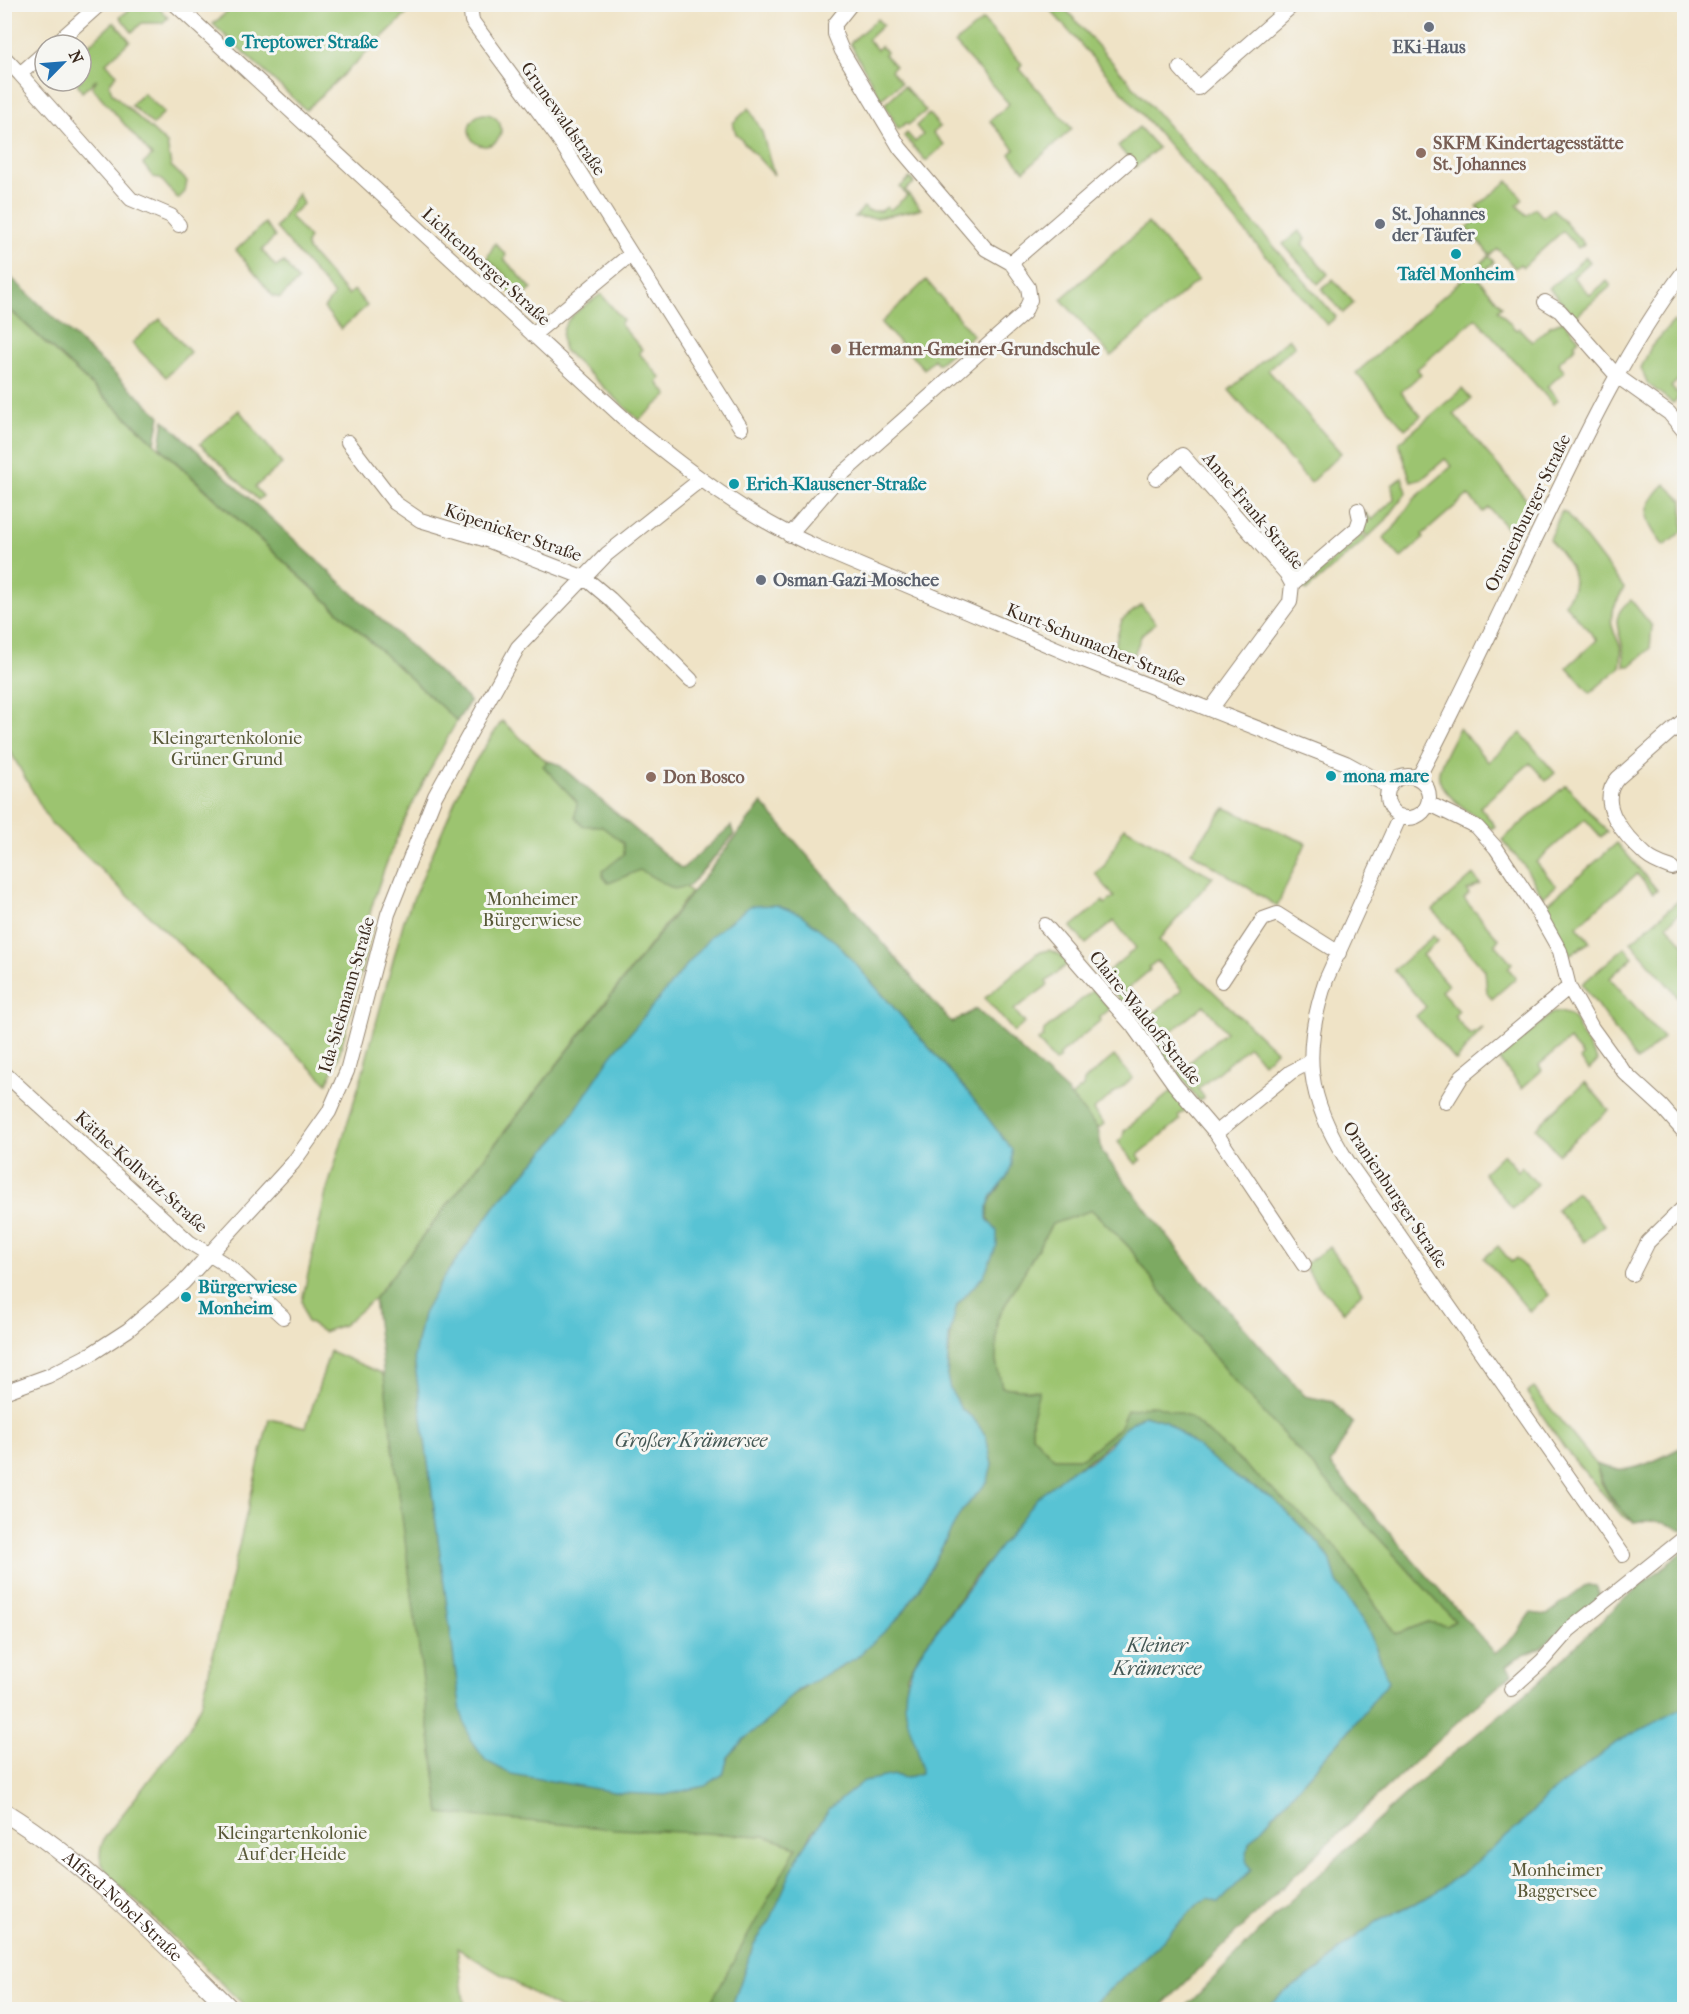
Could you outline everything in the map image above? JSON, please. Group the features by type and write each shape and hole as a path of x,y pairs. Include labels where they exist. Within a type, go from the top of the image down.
{"street":[{"path":"67,33 100,4"},
{"name":"Lichtenberger Straße","path":"175,4 630,424 700,480 789,535"},
{"name":"Grunewaldstraße","path":"470,4 472,21 558,138 741,428"},
{"path":"1180,68 1198,88 1294,4"},
{"path":"789,535 840,476 1024,313 1030,300 1028,287 1011,263 986,249 895,142 835,34 835,24 843,7"},
{"path":"4,57 131,199 171,216 179,225"},
{"path":"20,74 33,63"},
{"path":"1011,263 1129,161"},
{"path":"533,335 631,254"},
{"name":"Oranienburger Straße","path":"1418,778 1482,654 1561,482 1617,376 1684,271"},
{"path":"1545,302 1560,311 1617,376 1669,413 1684,431"},
{"name":"Köpenicker Straße","path":"348,442 395,503 420,520 487,540 585,578 607,554 700,480"},
{"name":"Anne-Frank-Straße","path":"1156,478 1182,455 1286,573 1292,584 1290,602 1211,710"},
{"path":"1292,584 1357,528 1360,519 1358,510"},
{"name":"Kurt-Schumacher-Straße","path":"789,535 1081,659 1346,763 1390,787"},
{"path":"585,578 610,599 691,680"},
{"name":"Ida-Siekmann-Straße","path":"4,1392 48,1376 91,1354 128,1330 166,1299 210,1255 290,1166 328,1112 347,1071 388,914 435,796 518,647 585,578"},
{"path":"1672,868 1648,857 1612,814 1609,797 1613,784 1618,778 1684,720"},
{"path":"1402,777 1418,778 1426,786 1428,803 1417,816 1400,816 1389,807 1387,800 1390,787 1402,777"},
{"path":"1428,803 1477,827 1496,848 1535,907 1560,951 1569,987 1592,1028 1623,1072 1662,1107 1684,1132"},
{"name":"Oranienburger Straße","path":"1400,816 1317,1007 1311,1031 1310,1062 1320,1110 1337,1146 1623,1555"},
{"path":"1222,981 1263,919 1277,914 1339,953"},
{"name":"Claire-Waldoff-Straße","path":"1045,925 1133,1026 1175,1084 1216,1133 1304,1265"},
{"path":"1446,1102 1462,1076 1569,987"},
{"path":"1216,1133 1291,1072 1310,1062"},
{"name":"Käthe-Kollwitz-Straße","path":"4,1072 189,1242 228,1266 283,1317"},
{"path":"1632,1274 1648,1242 1684,1208"},
{"path":"1511,1689 1542,1661 1569,1630 1684,1538"},
{"name":"Alfred-Nobel-Straße","path":"4,1812 52,1842 93,1875 231,2010"}],"green space":[{"path":"136,5 156,5 168,18 162,23 142,23 132,32 120,17"},
{"path":"235,5 416,5 306,110 213,24"},
{"path":"1046,5 1062,5 1336,317 1327,325"},
{"path":"877,19 883,25 868,39 877,50 881,46 886,52 884,54 895,66 891,70 901,83 881,99 850,43"},
{"path":"983,20 1022,64 1019,68 1072,129 1024,171 1010,154 1015,149 990,121 1009,104 955,43"},
{"path":"114,22 130,41 106,63 117,74 109,84 112,93 167,144 171,166 187,181 185,192 178,199 160,178 153,177 143,164 152,156 93,88 97,79 93,82 93,41"},
{"path":"904,86 926,111 908,125 906,123 898,129 885,104"},
{"path":"143,93 164,112 153,125 131,105"},
{"path":"749,108 762,132 774,175 736,134 733,123"},
{"path":"485,114 497,118 501,130 497,142 485,146 473,142 469,130 473,118"},
{"path":"929,114 940,127 933,133 944,145 926,161 904,136 907,133 915,142 923,135 916,126"},
{"path":"1139,127 1158,148 1136,167 1118,146"},
{"path":"910,178 914,183 905,190 921,209 876,218 855,217 864,207 868,211 881,211 887,207 890,210 907,196 900,187"},
{"path":"1508,181 1523,199 1517,205 1526,215 1535,208 1543,217 1553,209 1584,244 1578,248 1563,231 1523,267 1520,264 1515,268 1498,249 1490,255 1467,228 1483,213 1477,206"},
{"path":"298,193 303,204 290,216 309,238 306,244 308,250 348,295 354,290 367,306 341,329 324,308 334,295 276,228"},
{"path":"265,223 275,237 262,250 276,267 284,262 298,281 280,298 273,296 236,250"},
{"path":"1148,223 1198,280 1111,356 1061,299"},
{"path":"1299,231 1306,239 1302,244 1328,274 1318,284 1283,244"},
{"path":"495,243 506,255 504,259 532,289 519,300 507,290 509,279 487,258"},
{"path":"1489,256 1494,262 1477,277 1502,306 1498,310 1516,330 1519,328 1532,342 1550,326 1563,321 1579,339 1574,344 1576,347 1558,363 1565,371 1547,387 1558,400 1553,404 1476,318 1417,369 1421,374 1401,392 1421,416 1405,429 1356,373"},
{"path":"1586,257 1590,262 1573,277 1590,295 1607,281 1611,286 1575,317 1549,288"},
{"path":"5,272 160,416 155,443 5,305"},
{"path":"1333,279 1354,303 1343,313 1322,289"},
{"path":"926,280 973,335 938,364 934,359 924,369 881,323"},
{"path":"601,294 623,320 620,324 642,349 639,353 661,378 657,382 668,395 639,420 564,350 562,340 566,324 577,311"},
{"name":"Kleingartenkolonie Grüner Grund","path":"4,305 457,721 419,792 385,866 369,917 373,924 337,1063 327,1083 50,822 5,742"},
{"path":"160,319 190,352 166,377 132,343"},
{"path":"1674,321 1684,334 1684,374 1671,387 1680,396 1673,403 1648,384 1641,368 1651,347"},
{"path":"1289,338 1295,346 1268,370 1341,453 1310,483 1229,390"},
{"path":"1462,389 1471,399 1454,414 1529,502 1513,535 1489,508 1483,512 1468,495 1422,535 1424,538 1401,558 1383,538 1393,529 1413,500 1452,466 1445,459 1422,479 1411,482 1399,443"},
{"path":"239,410 282,464 255,487 263,496 258,500 200,444"},
{"path":"164,420 470,701 457,721 160,447"},
{"path":"1402,477 1407,492 1386,520 1368,537 1363,531 1363,514 1365,513 1372,520 1394,499 1392,485"},
{"path":"1665,484 1683,501 1683,531 1664,546 1648,522 1647,515 1651,500"},
{"path":"1562,511 1567,514 1624,588 1615,605 1611,620 1621,648 1620,667 1590,693 1567,667 1597,640 1564,603 1571,594 1574,577 1567,561 1549,539"},
{"path":"1362,534 1366,539 1306,591 1304,588 1332,561 1338,551 1342,554"},
{"path":"1631,600 1652,626 1650,649 1630,666 1624,666 1623,647 1617,622 1623,607"},
{"path":"1141,605 1156,623 1142,634 1134,655 1114,647 1122,620"},
{"name":"Monheimer Bürgerwiese","path":"502,721 691,892 374,1299 343,1325 323,1332 306,1321 302,1301 326,1193 362,1075 404,920 466,775"},
{"path":"1459,728 1488,762 1521,733 1555,773 1546,781 1530,763 1480,807 1495,826 1491,829 1458,803 1443,788 1439,780 1442,761"},
{"path":"548,761 558,764 682,869 731,826 734,835 689,886 674,889 640,870 609,883 603,877 603,871 624,854 623,843 601,826 583,826 575,817 577,802 543,766"},
{"path":"1566,785 1607,832 1601,837 1585,819 1536,862 1556,886 1543,897 1525,867 1502,840"},
{"path":"762,803 952,1023 976,1009 1067,1092 1098,1129 1102,1152 1199,1277 1305,1396 1333,1402 1353,1423 1330,1465 1495,1653 1517,1634 1531,1613 1547,1615 1587,1585 1596,1586 1601,1597 1539,1649 1517,1658 1507,1666 1512,1674 1333,1838 1159,2009 1088,2009 1157,1946 1199,1903 1209,1898 1246,1860 1249,1842 1352,1727 1388,1681 1368,1629 1337,1582 1331,1562 1320,1545 1272,1498 1235,1477 1165,1421 1144,1415 1091,1458 1071,1470 974,1578 920,1653 907,1676 906,1712 921,1758 921,1773 905,1778 894,1775 813,1830 770,1921 754,1944 731,2009 707,2009 797,1847 764,1836 615,1829 440,1813 374,1299","holes":["837,943 968,1092 1001,1186 993,1196 988,1210 992,1227 984,1275 957,1305 952,1317 947,1377 950,1389 961,1409 973,1418 986,1436 992,1465 988,1481 961,1512 919,1589 899,1618 841,1667 821,1675 785,1701 773,1716 743,1740 728,1757 723,1774 705,1785 665,1795 461,1711 414,1357 423,1314 444,1277 499,1201 558,1136","1092,1210 1129,1247 1163,1294 1230,1376 1455,1621 1447,1626 1428,1622 1396,1634 1333,1543 1189,1416 1155,1405 1127,1410 1119,1428 1082,1458 1054,1458 1032,1435 1032,1416 1039,1391 1002,1387 996,1362 997,1319 1052,1224"]},
{"path":"1225,808 1306,843 1277,906 1191,852"},
{"path":"1124,827 1213,877 1159,940 1276,1051 1263,1063 1249,1046 1198,1089 1204,1097 1199,1101 1178,1072 1226,1032 1204,1005 1161,1040 1176,1058 1170,1063 1140,1024 1182,990 1157,961 1125,991 1139,1009 1133,1015 1101,977 1136,948 1114,921 1086,944 1071,927 1103,901 1105,904 1114,897 1095,873 1104,866"},
{"path":"1617,843 1657,890 1653,893 1637,874 1577,926 1590,942 1569,955 1547,904"},
{"path":"1473,875 1480,884 1467,891 1469,894 1464,899 1499,939 1495,944 1512,963 1508,968 1516,978 1492,999 1487,993 1485,970 1433,910"},
{"path":"1684,896 1684,909 1667,925 1684,945 1684,1004 1631,942"},
{"path":"1433,936 1438,941 1422,955 1448,985 1441,991 1459,1011 1454,1016 1470,1035 1483,1028 1456,1061 1416,1016 1426,1007 1394,970"},
{"path":"1625,947 1633,957 1610,978 1663,1038 1637,1061 1582,984"},
{"path":"1049,950 1059,954 1069,963 1046,982 1048,985 1014,1010 1025,1023 1014,1032 985,998 1037,953"},
{"path":"1093,990 1110,1009 1099,1018 1101,1020 1058,1056 1060,1058 1055,1062 1038,1041 1043,1037 1044,1031"},
{"path":"1560,1012 1575,1019 1578,1029 1598,1061 1589,1070 1580,1059 1583,1056 1569,1040 1539,1065 1542,1070 1522,1088 1499,1060 1552,1013"},
{"path":"1114,1056 1133,1078 1093,1110 1104,1124 1098,1129 1071,1097 1083,1087 1084,1081"},
{"path":"1585,1082 1609,1110 1558,1154 1536,1128"},
{"path":"1173,1090 1187,1109 1178,1116 1180,1120 1138,1155 1141,1160 1136,1164 1118,1142 1123,1137 1124,1131"},
{"path":"1503,1154 1518,1171 1522,1167 1537,1184 1513,1209 1483,1173"},
{"path":"1577,1192 1604,1225 1584,1242 1556,1209"},
{"path":"1092,1210 1129,1247 1163,1294 1230,1376 1455,1621 1447,1626 1428,1622 1396,1634 1333,1543 1119,1428 1082,1458 1054,1458 1032,1435 1032,1416 1038,1391 1002,1387 996,1362 997,1319 1052,1224"},
{"path":"1498,1246 1511,1262 1516,1258 1549,1295 1530,1312 1484,1258"},
{"path":"1330,1247 1362,1292 1344,1312 1316,1283 1304,1265"},
{"name":"Kleingartenkolonie Auf der Heide","path":"330,1351 381,1373 385,1380 440,1813 765,1836 797,1847 707,2010 559,2009 457,1948 465,2009 248,2009 103,1867 100,1853 105,1837 190,1727 202,1701 269,1419 306,1427"},
{"path":"1534,1388 1596,1464 1600,1481 1611,1500 1634,1522 1622,1516 1565,1449 1527,1393"},
{"path":"1684,1446 1684,1531 1660,1522 1634,1522 1610,1496 1596,1464 1619,1469 1641,1466"},
{"path":"1684,1551 1684,1709 1617,1742 1546,1797 1518,1827 1469,1868 1432,1895 1378,1921 1341,1948 1322,1968 1283,1993 1267,2009 1183,2010 1279,1911 1426,1776 1535,1686 1624,1599"}],"water":[{"name":"Großer Krämersee","path":"776,905 800,914 837,943 968,1092 1012,1150 1012,1164 1007,1177 992,1196 987,1208 987,1219 997,1231 997,1245 984,1275 957,1305 949,1337 947,1377 950,1389 961,1409 973,1418 986,1436 992,1465 988,1481 961,1512 919,1589 899,1618 856,1658 799,1689 785,1701 773,1716 743,1740 728,1757 723,1774 705,1786 665,1795 620,1793 511,1774 486,1761 470,1739 461,1712 414,1357 423,1314 444,1277 499,1201 558,1136 611,1056 711,936 750,906"},
{"name":"Kleiner Krämersee","path":"1144,1415 1165,1421 1235,1477 1272,1498 1320,1545 1331,1562 1337,1582 1368,1629 1389,1681 1352,1727 1249,1842 1246,1860 1251,1870 1219,1903 1209,1898 1199,1903 1157,1946 1088,2009 731,2009 754,1944 770,1921 797,1858 829,1809 864,1781 894,1775 905,1778 921,1773 905,1704 908,1681 920,1653 1036,1499 1071,1470 1089,1462 1110,1445 1126,1426"},
{"name":"Monheimer Baggersee","path":"1684,1709 1684,2009 1267,2009 1283,1993 1322,1968 1341,1948 1378,1921 1432,1895 1469,1868 1518,1827 1546,1797 1617,1742"}],"place":[{"name":"EKi-Haus","path":"1429,27"},
{"name":"Treptower Straße","path":"230,42"},
{"name":"SKFM Kindertagesstätte St. Johannes","path":"1421,153"},
{"name":"St. Johannes der Täufer","path":"1380,224"},
{"name":"Tafel Monheim","path":"1456,254"},
{"name":"Hermann-Gmeiner-Grundschule","path":"836,349"},
{"name":"Erich-Klausener-Straße","path":"734,484"},
{"name":"Osman-Gazi-Moschee","path":"761,580"},
{"name":"mona mare","path":"1331,776"},
{"name":"Don Bosco","path":"651,777"},
{"name":"Bürgerwiese Monheim","path":"186,1297"}]}
